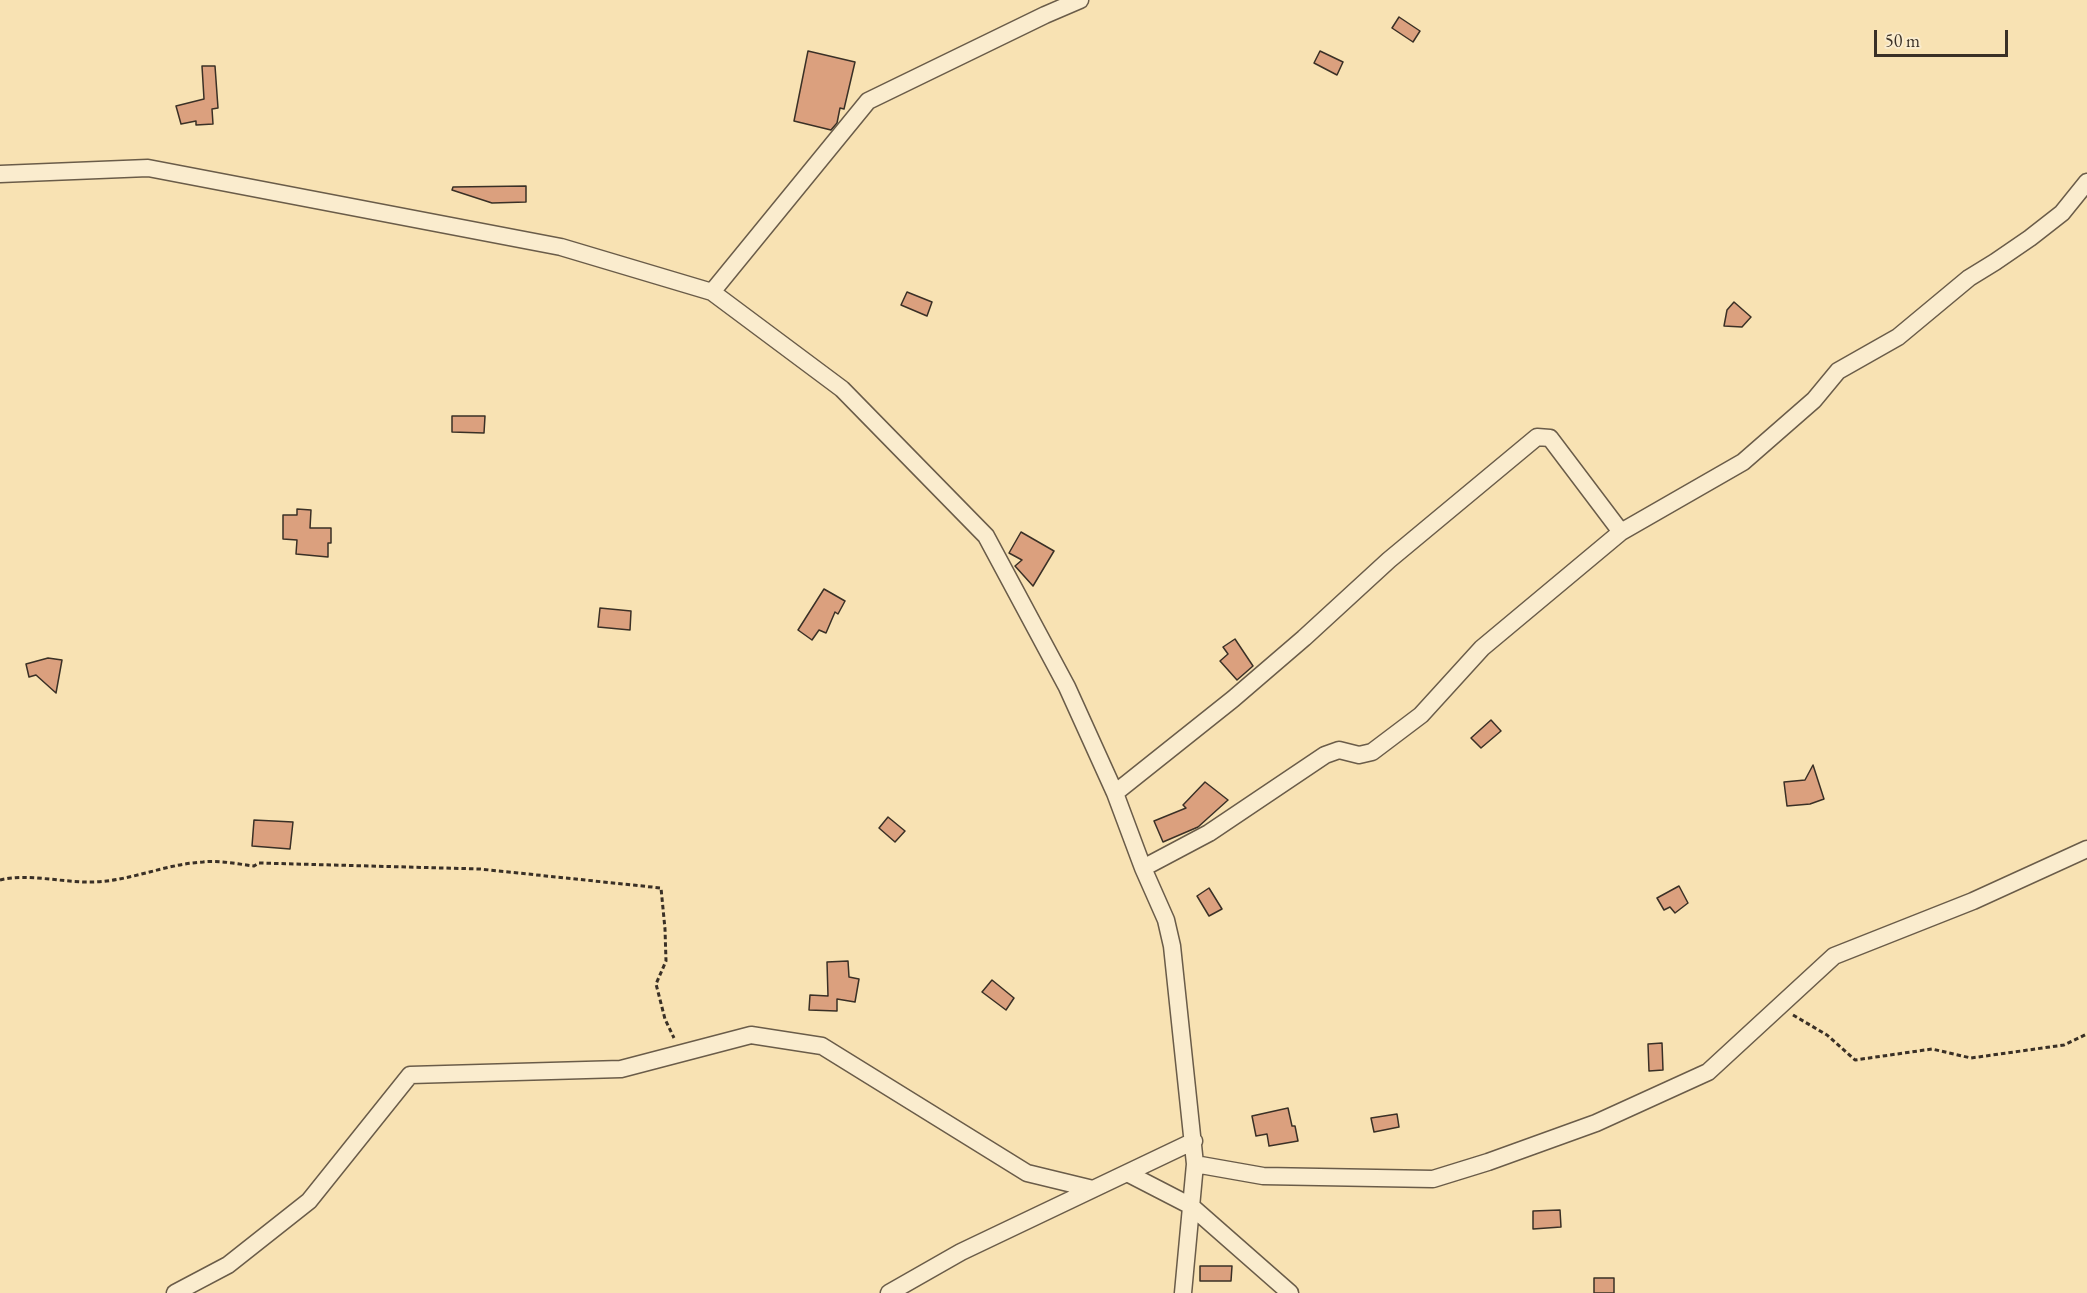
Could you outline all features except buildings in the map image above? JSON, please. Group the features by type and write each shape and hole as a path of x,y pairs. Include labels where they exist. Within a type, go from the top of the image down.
{"street":[{"path":"712,292 868,101 1080,0"},
{"path":"0,174 148,168 561,247 712,292 842,389 986,536 1067,687 1115,793 1143,868 1166,920 1170,935 1194,1141 1195,1164 1183,1293"},
{"path":"1143,868 1209,833 1326,755 1339,750 1359,755 1372,752 1421,715 1482,648 1621,532 1743,462 1814,400 1838,371 1898,337 1969,278 2030,238 2061,213 2087,182"},
{"path":"1115,793 1233,699 1389,560 1537,437 1550,438 1621,532"},
{"path":"1195,1164 1263,1176 1433,1179 1488,1162 1596,1123 1708,1072 1834,956 1973,901 2087,849"},
{"path":"175,1293 228,1265 309,1201 410,1075 621,1069 750,1035 822,1046 1027,1173 1093,1189"},
{"path":"890,1293 961,1252 1194,1141"},
{"path":"1127,1173 1191,1206 1290,1293"}],"path":[{"path":"0,880 53,879 92,882 136,877 204,861 254,866 259,863 480,869 661,888 666,960 656,984 665,1019 680,1053"},
{"path":"1779,1007 1827,1035 1856,1060 1932,1049 1971,1058 2064,1045 2087,1034"}]}
